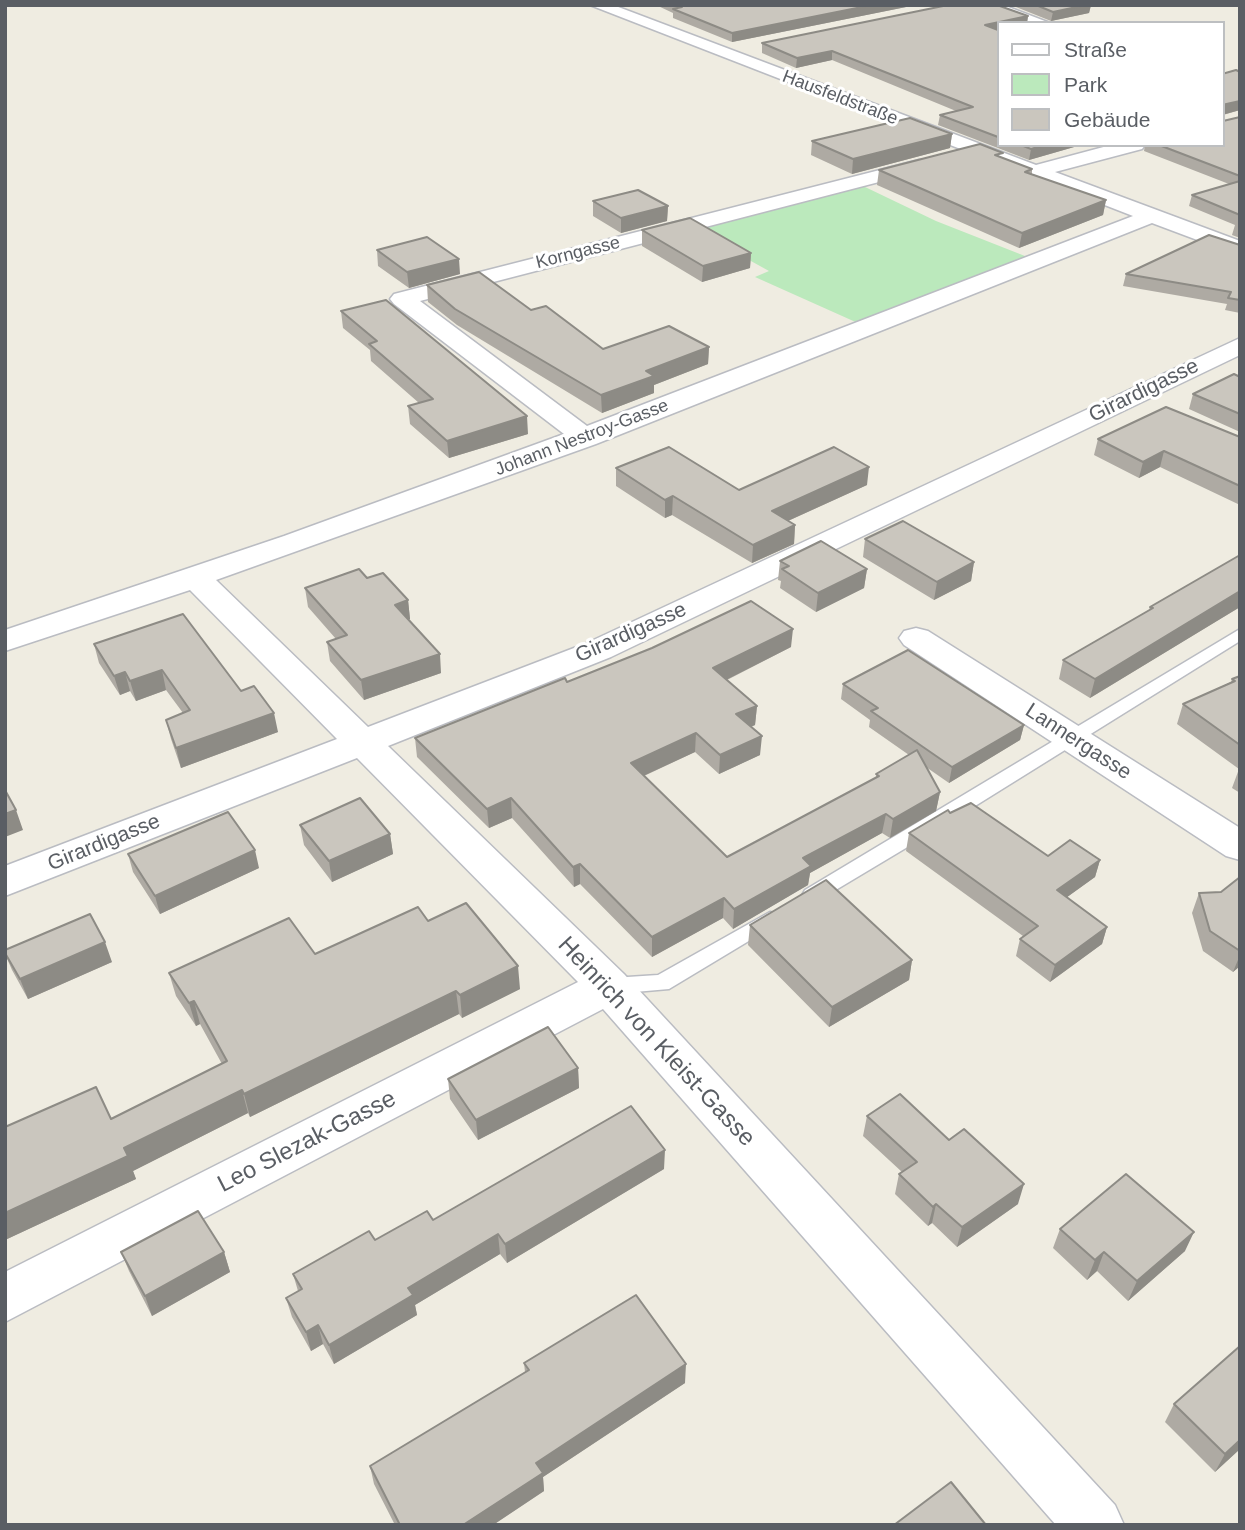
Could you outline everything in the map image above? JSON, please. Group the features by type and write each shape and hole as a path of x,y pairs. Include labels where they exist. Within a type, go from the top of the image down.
{"street":[{"name":"Hausfeldstraße","path":"598,5 1240,249"},
{"path":"986,5 1036,21"},
{"path":"723,53 750,47"},
{"path":"1035,172 1128,147"},
{"name":"Korngasse","path":"586,438 402,299 978,150"},
{"name":"Johann Nestroy-Gasse","path":"5,641 197,579 586,438 1151,216"},
{"name":"Girardigasse","path":"5,882 599,650 1240,345"},
{"path":"1132,397 1168,413"},
{"name":"Heinrich von Kleist-Gasse","path":"197,579 359,742 609,986 1095,1525"},
{"name":"Lannergasse","path":"916,638 1240,846"},
{"name":"Leo Slezak-Gasse","path":"5,1298 609,986"}],"lane":[{"path":"609,986 662,983 945,817 1240,634"}],"green space":[{"path":"863,186 936,221 1030,258 860,324 755,277 769,271 693,229"}],"building":[{"path":"678,5 872,5 732,33 673,9 682,7"},
{"path":"948,5 997,5 1028,16 985,25 996,29 996,136 940,115 973,107 832,51 797,58 762,43"},
{"path":"1036,5 1086,5 1053,12"},
{"path":"1236,70 1240,72 1240,101 1224,105 1224,73"},
{"path":"1240,117 1240,176 1164,147 1224,147 1224,121"},
{"path":"910,118 952,134 853,159 812,141"},
{"path":"980,144 1003,153 995,155 1032,169 1025,172 1106,200 1022,233 879,170"},
{"path":"1240,181 1240,215 1192,195"},
{"path":"638,190 668,206 621,218 593,201"},
{"path":"690,218 751,253 703,266 642,230"},
{"path":"1209,235 1240,245 1240,300 1228,298 1231,292 1126,274"},
{"path":"427,237 459,259 407,272 377,250"},
{"path":"479,272 531,310 546,306 603,349 669,326 709,347 646,371 654,376 601,395 455,309 427,285"},
{"path":"386,300 527,416 447,441 408,406 433,399 369,344 377,341 341,311"},
{"path":"1234,374 1240,377 1240,414 1193,394"},
{"path":"1166,407 1240,437 1240,486 1164,451 1143,462 1098,439"},
{"path":"669,447 739,490 834,447 869,467 772,511 795,525 753,545 673,496 665,500 616,468"},
{"path":"903,521 974,562 937,582 865,539"},
{"path":"821,541 867,569 818,593 782,569 789,566 780,561"},
{"path":"1240,555 1240,591 1095,679 1063,660 1153,608 1150,607"},
{"path":"359,569 367,578 383,573 408,600 395,605 440,654 361,680 327,642 347,635 305,588"},
{"path":"751,601 793,629 713,668 757,706 736,714 762,736 720,755 696,733 631,763 727,857 879,776 876,774 917,750 940,792 893,819 886,814 803,858 811,866 734,909 724,898 652,937 580,864 573,867 511,798 487,809 415,738 565,678 567,682 652,648"},
{"path":"183,614 241,691 254,686 274,713 176,748 166,720 190,710 162,670 130,681 125,672 114,676 94,644"},
{"path":"908,650 1024,725 952,767 871,711 878,708 843,684"},
{"path":"1240,676 1240,745 1183,704 1235,681 1232,679"},
{"path":"5,790 16,810 5,814"},
{"path":"360,798 390,834 329,861 300,825"},
{"path":"971,803 1048,856 1070,840 1100,860 1057,890 1107,927 1055,965 1020,939 1038,926 909,833 948,810 950,813"},
{"path":"228,812 255,850 155,896 128,854"},
{"path":"1240,877 1240,951 1210,931 1199,893 1221,892"},
{"path":"826,880 912,960 832,1007 750,925"},
{"path":"466,903 518,966 460,995 456,991 244,1094 242,1090 124,1148 128,1156 5,1213 5,1127 96,1087 111,1119 227,1061 194,1001 189,1003 169,973 289,918 315,954 418,907 428,921"},
{"path":"90,914 105,942 20,979 5,950"},
{"path":"548,1027 578,1068 476,1120 448,1079"},
{"path":"900,1094 949,1140 964,1129 1024,1184 962,1227 936,1204 933,1207 899,1174 917,1162 867,1116"},
{"path":"631,1106 665,1150 505,1244 498,1234 408,1288 413,1295 329,1345 318,1325 306,1332 286,1298 302,1289 293,1274 369,1231 375,1240 427,1211 433,1220"},
{"path":"1126,1174 1194,1232 1137,1281 1104,1252 1095,1260 1060,1229"},
{"path":"198,1211 224,1252 145,1296 121,1252"},
{"path":"636,1295 686,1364 536,1463 543,1473 463,1525 400,1525 370,1466 529,1370 524,1363"},
{"path":"1240,1346 1240,1440 1225,1454 1174,1404"},
{"path":"951,1482 986,1525 894,1525"}]}
